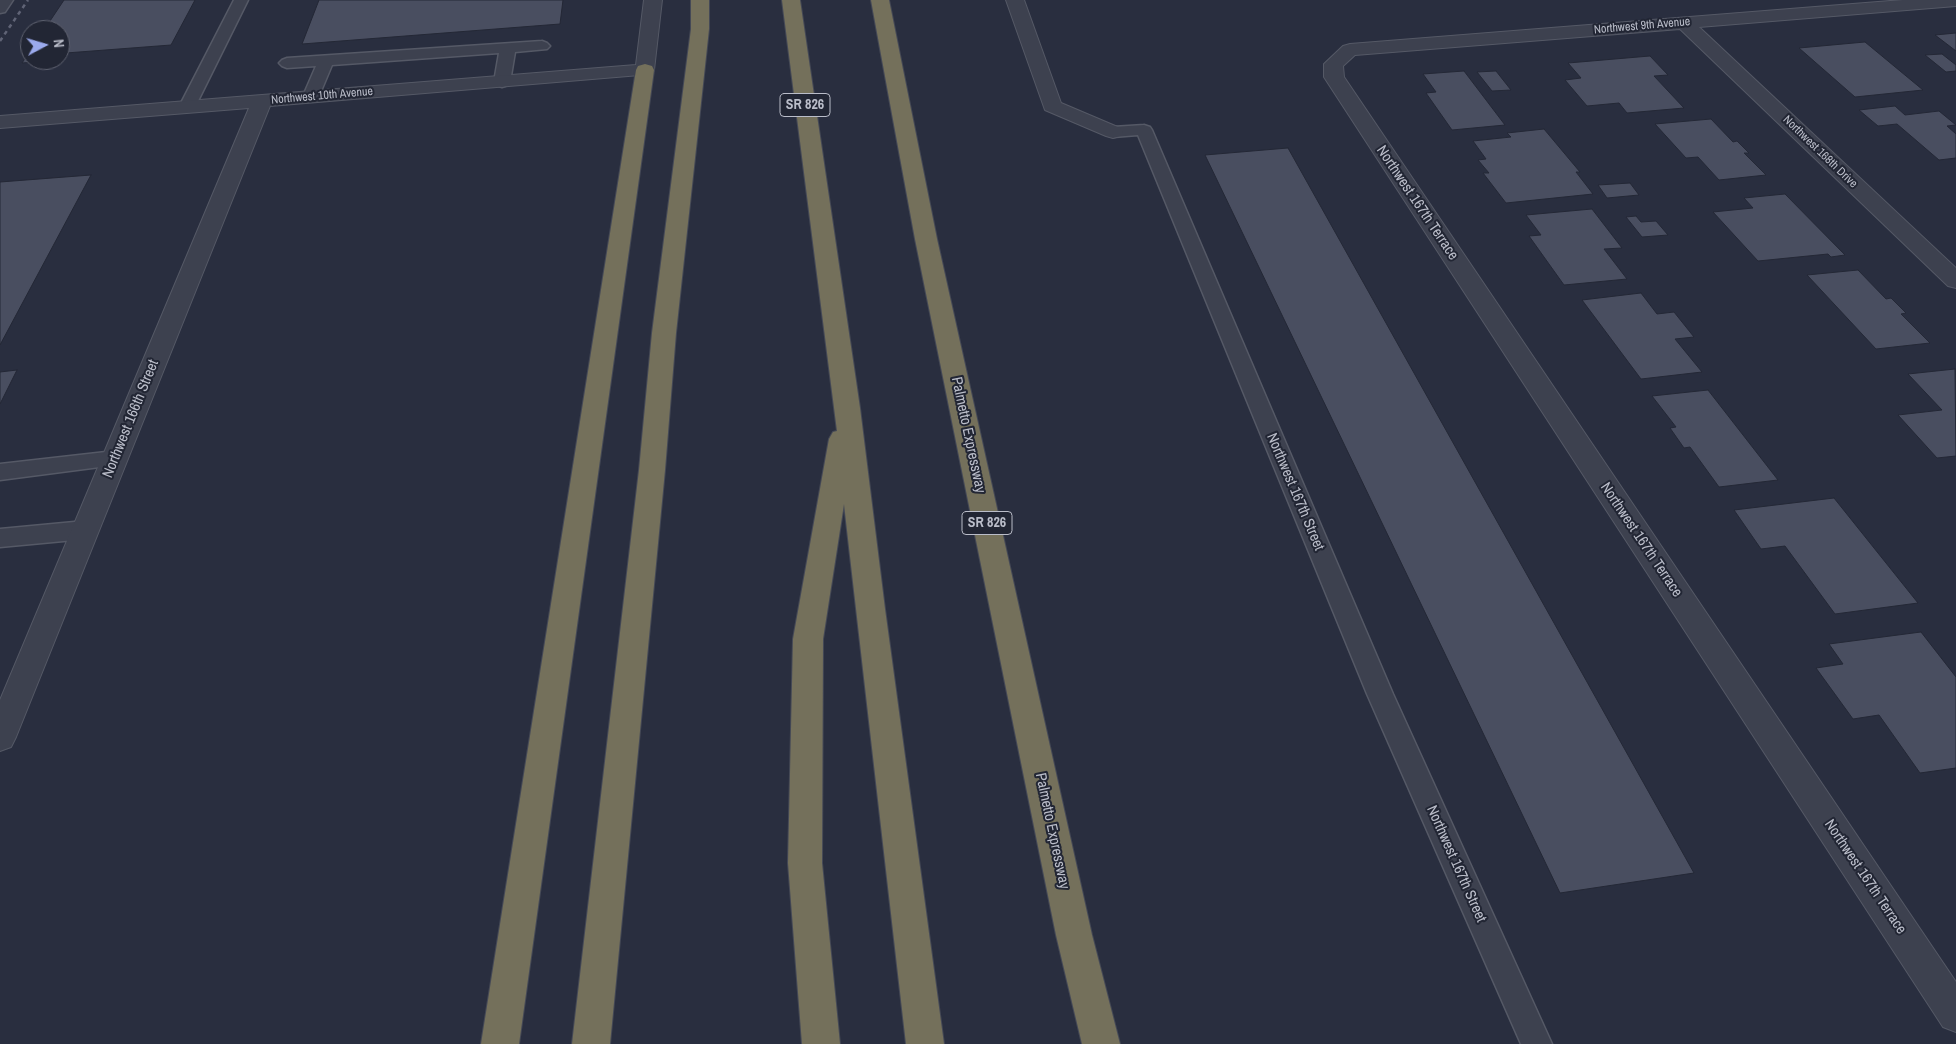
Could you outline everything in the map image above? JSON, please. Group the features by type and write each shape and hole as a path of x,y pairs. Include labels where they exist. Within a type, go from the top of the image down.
{"highway":[{"path":"590,1044 664,334 700,29 700,0"},
{"name":"SR 826","path":"791,0 847,408 870,609 925,1044"},
{"name":"Palmetto Expressway","path":"880,0 926,239 1074,935 1101,1044"},
{"path":"500,1044 645,70"},
{"path":"820,1044 806,863 808,639 847,408"}],"street":[{"path":"645,70 653,0"},
{"name":"Northwest 167th Street","path":"1015,0 1052,106 1112,132"},
{"name":"Northwest 9th Avenue","path":"1334,64 1350,50 1956,1"},
{"name":"Northwest 168th Drive","path":"1684,22 1956,281"},
{"name":"Northwest 167th Terrace","path":"1334,64 1334,77 1956,1014"},
{"name":"Northwest 10th Avenue","path":"0,122 645,70"},
{"name":"Northwest 166th Street","path":"0,737 262,101"}],"lane":[{"path":"0,9 6,0"},
{"path":"187,107 241,0"},
{"path":"287,63 542,46"},
{"path":"502,82 508,48"},
{"path":"312,96 326,60"},
{"name":"Northwest 167th Street","path":"1112,132 1144,130 1380,694 1537,1044"},
{"path":"0,472 115,459"},
{"path":"0,538 85,530"}],"building":[{"path":"64,0 195,0 171,45 70,53 70,20 51,20"},
{"path":"319,0 563,0 560,24 302,44"},
{"path":"1956,33 1956,51 1935,35"},
{"path":"1865,42 1923,90 1855,97 1799,48"},
{"path":"1942,54 1956,65 1956,71 1946,72 1925,55"},
{"path":"1650,56 1668,75 1654,76 1684,108 1627,113 1619,103 1587,106 1565,80 1581,78 1568,63"},
{"path":"1464,71 1505,125 1452,130 1426,93 1436,92 1423,74"},
{"path":"1496,71 1511,90 1492,91 1477,72"},
{"path":"1895,106 1905,115 1939,111 1956,125 1947,126 1956,134 1956,158 1939,160 1897,124 1878,126 1859,110"},
{"path":"1711,119 1733,142 1737,141 1749,153 1744,153 1766,175 1719,180 1698,157 1686,158 1655,124"},
{"path":"1544,129 1580,172 1576,172 1593,194 1506,203 1483,173 1489,173 1478,160 1486,159 1473,141 1511,137 1507,133"},
{"path":"1288,148 1694,873 1560,893 1205,155"},
{"path":"91,175 0,345 0,182"},
{"path":"1630,183 1639,195 1607,198 1598,185"},
{"path":"1785,194 1845,255 1831,257 1828,254 1758,261 1713,212 1753,208 1744,198"},
{"path":"1592,209 1622,248 1604,249 1627,279 1564,285 1529,236 1541,235 1526,215"},
{"path":"1636,216 1641,222 1656,221 1668,235 1642,237 1626,217"},
{"path":"1858,270 1886,299 1891,298 1906,313 1901,314 1930,343 1876,349 1807,275"},
{"path":"1641,293 1657,314 1674,312 1694,337 1675,339 1702,372 1641,379 1582,300"},
{"path":"1955,369 1956,456 1937,458 1898,415 1942,410 1908,374"},
{"path":"17,370 0,404 0,372"},
{"path":"1708,390 1778,480 1719,487 1690,447 1684,448 1670,428 1676,427 1652,396"},
{"path":"1834,498 1918,603 1835,614 1785,546 1761,549 1734,510"},
{"path":"1921,632 1956,677 1956,768 1920,773 1879,715 1853,719 1816,668 1843,664 1829,644"}],"railway":[{"path":"0,41 28,0"}]}
